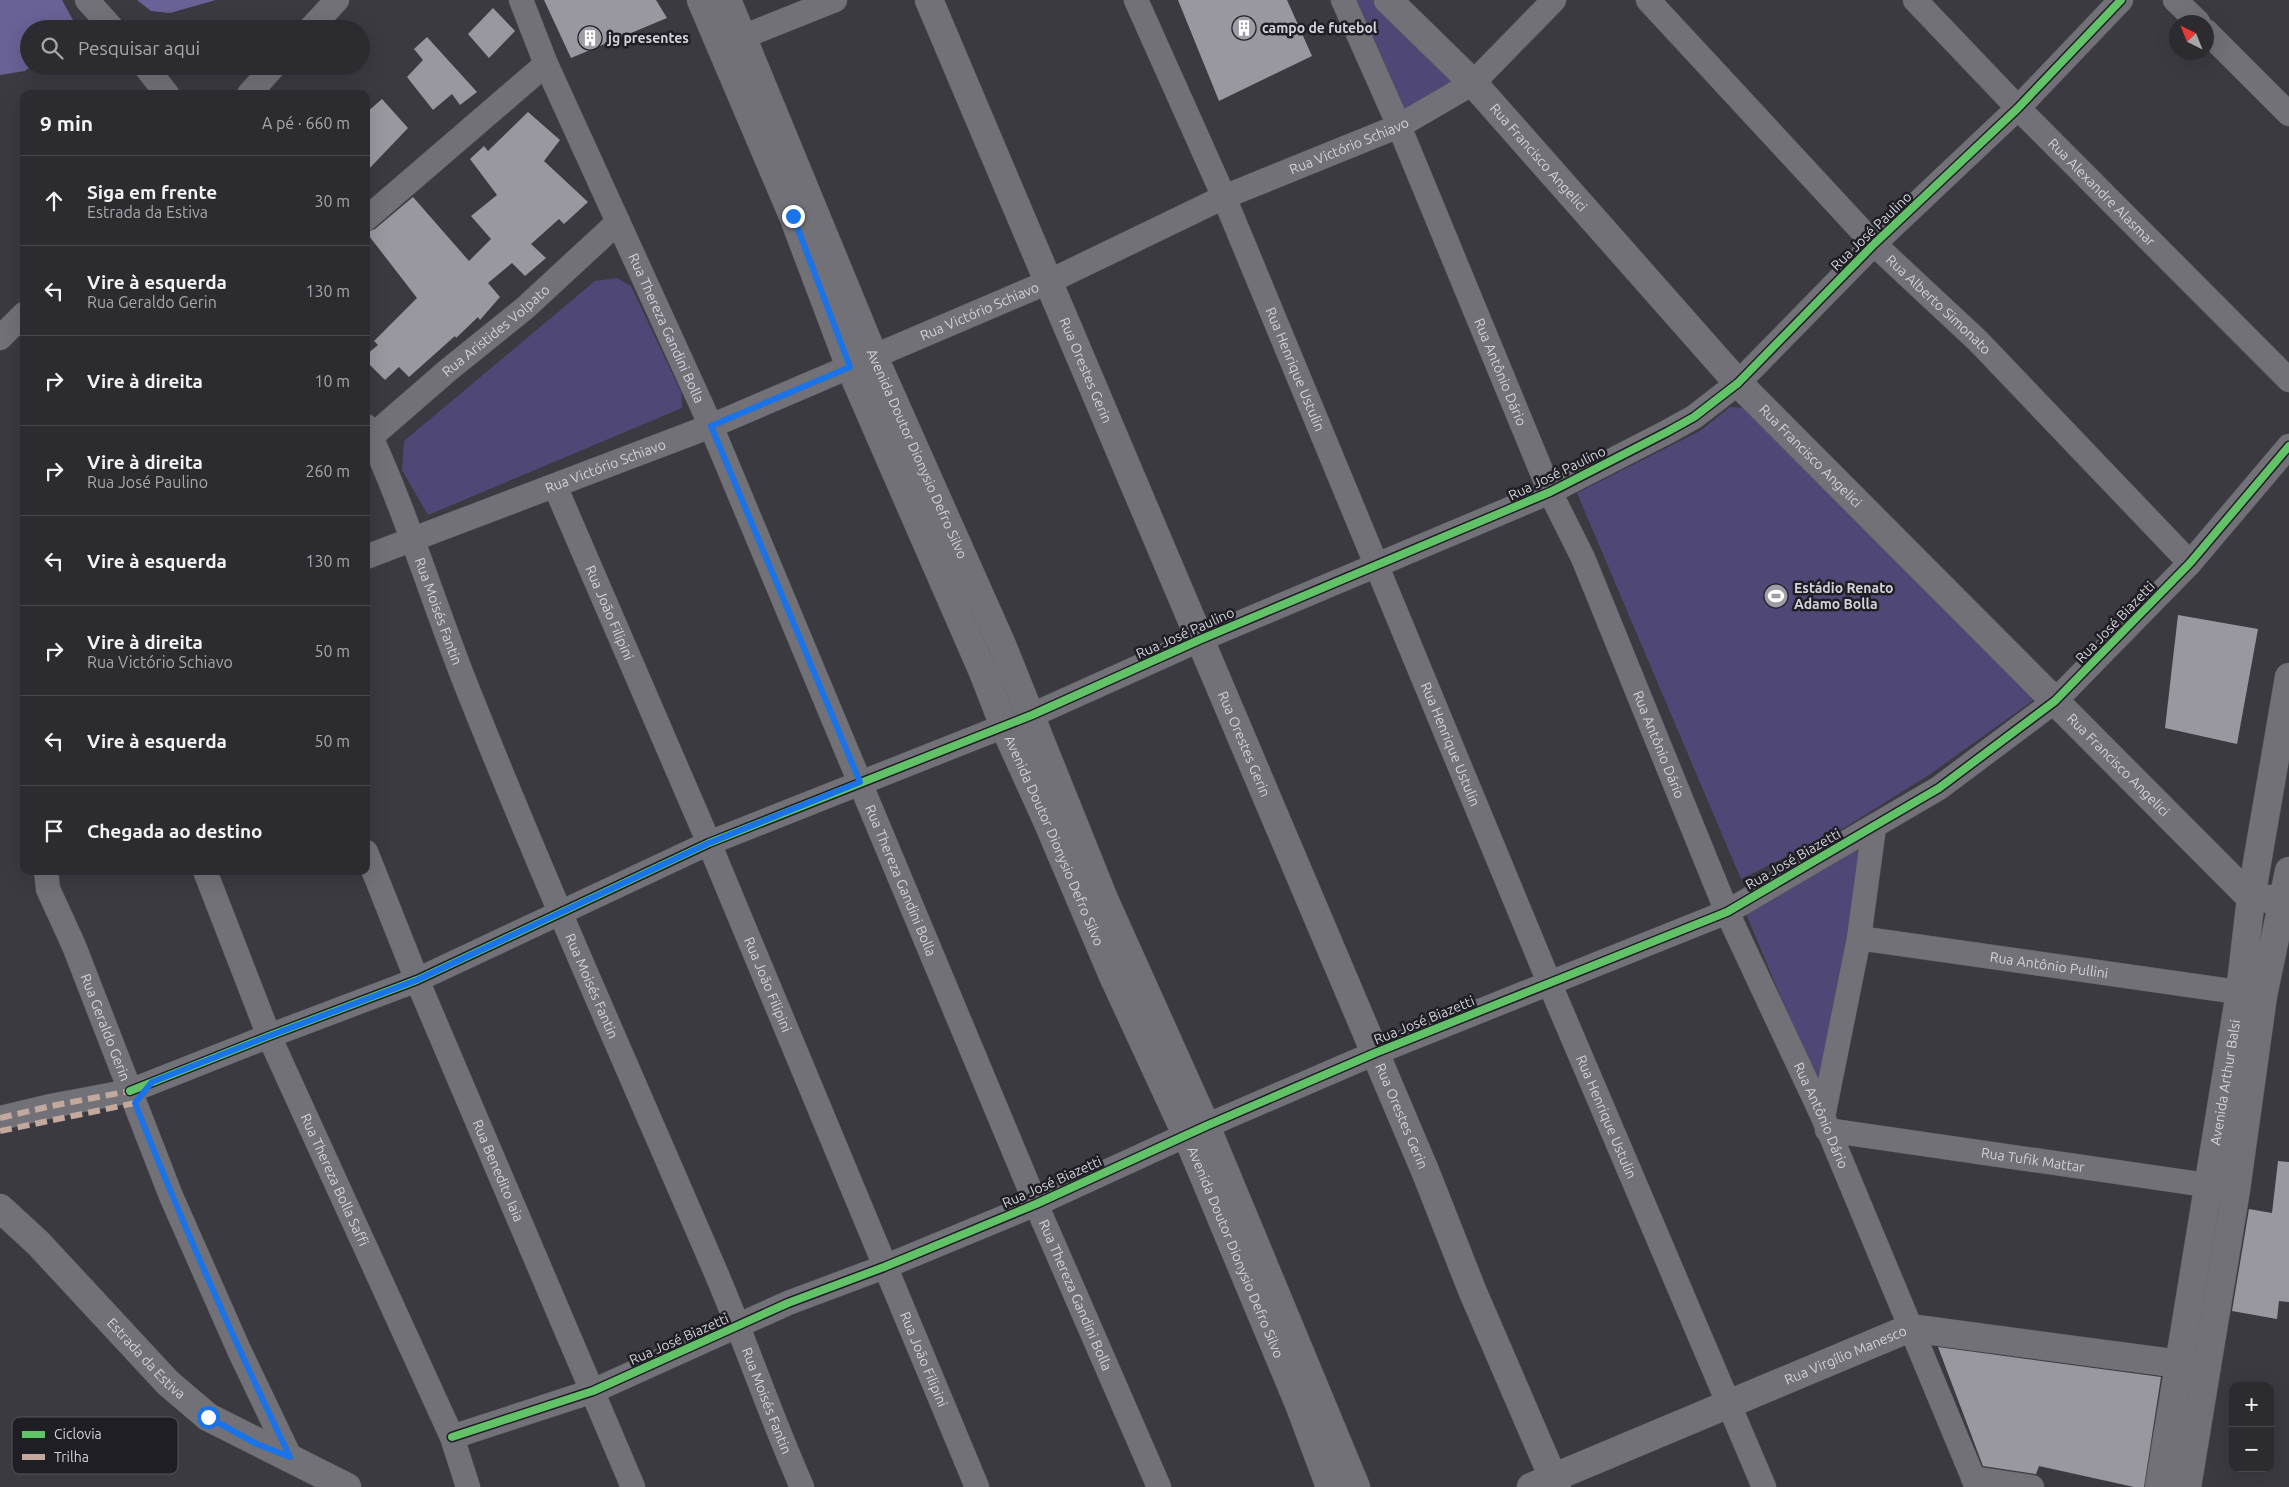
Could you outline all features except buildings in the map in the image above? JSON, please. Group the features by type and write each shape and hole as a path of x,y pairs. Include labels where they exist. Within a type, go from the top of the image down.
{"street":[{"path":"86,0 104,20"},
{"path":"318,20 337,0"},
{"name":"Rua Thereza Gandini Bolla","path":"521,0 546,64 711,426 1036,1204 1159,1487"},
{"name":"Avenida Doutor Dionysio Defro Silvo","path":"701,0 732,40"},
{"name":"Avenida Doutor Dionysio Defro Silvo","path":"727,0 732,40 793,216 862,362 938,500 1032,715 1197,1131 1330,1487"},
{"path":"732,40 834,0"},
{"name":"Rua Orestes Gerin","path":"929,0 1426,1173 1547,1484"},
{"name":"Rua Henrique Ustulin","path":"1136,0 1224,197 1549,982 1764,1487"},
{"name":"Rua Antônio Dário","path":"1343,0 1400,126 1550,492 1583,558 1727,912 1825,1124 1975,1482"},
{"name":"Rua Francisco Angelici","path":"1388,0 1473,83 1738,382 2251,898"},
{"name":"Rua Victório Schiavo","path":"370,555 711,426 1048,282 1224,197 1400,126 1473,83 1554,0"},
{"name":"Rua Alberto Simonato","path":"1648,0 1874,244 1978,341 2190,563"},
{"name":"Rua Alexandre Alasmar","path":"1915,0 2018,108 2289,380"},
{"name":"Rua José Paulino","path":"133,1097 152,1082 417,980 709,843 1032,715 1199,640 1550,492 1694,417 1738,382 1874,244 2018,108 2121,0"},
{"path":"2175,0 2191,15"},
{"path":"2214,39 2289,114"},
{"path":"370,216 546,64"},
{"path":"152,75 164,90"},
{"path":"252,90 266,75"},
{"name":"Rua Aristides Volpato","path":"370,430 526,308 618,222"},
{"path":"0,338 20,318"},
{"name":"Avenida Doutor Dionysio Defro Silvo","path":"862,362 1004,726 1048,823 1113,976 1197,1131 1356,1487"},
{"name":"Rua Moisés Fantin","path":"370,433 412,538 469,693 560,913 739,1326 783,1445 802,1487"},
{"name":"Rua José Biazetti","path":"452,1437 593,1391 788,1303 884,1267 1036,1204 1375,1053 1727,912 1939,788 2055,701 2190,563 2289,446"},
{"name":"Rua João Filipini","path":"555,486 709,843 977,1487"},
{"name":"Avenida Arthur Balsi","path":"2187,1487 2236,1190 2252,994 2251,898 2283,753 2289,676"},
{"path":"1825,1124 1860,938 1874,827"},
{"name":"Rua Benedito Iaia","path":"370,862 417,980 633,1487"},
{"name":"Avenida Arthur Balsi","path":"2159,1487 2209,1184 2252,994 2287,900 2289,871"},
{"name":"Rua Geraldo Gerin","path":"46,875 48,889 74,946 171,1196 239,1350 290,1457"},
{"name":"Rua Thereza Bolla Saffi","path":"207,875 269,1036 452,1437 468,1487"},
{"path":"2251,898 2287,900"},
{"name":"Rua Antônio Pullini","path":"1860,938 2252,994"},
{"path":"0,1118 51,1106 133,1097"},
{"path":"0,1131 133,1097"},
{"name":"Rua Tufik Mattar","path":"1825,1124 2209,1184 2236,1190"},
{"name":"Estrada da Estiva","path":"0,1208 38,1243 103,1314 181,1394 208,1417 257,1444 290,1457 346,1487"},
{"name":"Rua Virgílio Manesco","path":"1547,1484 1910,1328 2180,1364"},
{"path":"2180,1364 2207,1367"},
{"path":"1975,1482 2032,1487"}],"shaded area":[{"path":"0,0 62,0 73,20 20,20 20,72 0,75"},
{"path":"137,0 216,0 170,13 151,11"},
{"path":"1350,0 1385,0 1467,80 1406,118"},
{"path":"617,278 631,286 681,392 682,408 428,515 402,470 404,441 595,281"},
{"name":"Estádio Renato Adamo Bolla","path":"1730,407 1745,408 2035,699 1929,775 1844,828 1741,879 1577,493 1700,431"},
{"path":"1863,847 1819,1088 1744,909"}],"marked path":[{"path":"0,1118 130,1091"},
{"path":"0,1131 135,1103"}],"cycle path":[{"path":"130,1091 417,980 709,843 1032,715 1199,640 1550,492 1667,432 1694,417 1738,383 1874,244 2018,108 2121,0"},
{"path":"452,1437 593,1391 788,1303 884,1267 1036,1204 1206,1126 1375,1053 1727,912 1939,788 2055,701 2190,563 2289,446"}],"place":[{"name":"campo de futebol","path":"1244,28"},
{"name":"jg presentes","path":"590,38"},
{"name":"Estádio Renato Adamo Bolla","path":"1776,596"}],"route":[{"path":"208,1417 257,1444 290,1457 239,1350 171,1196 135,1103 152,1082 417,980 709,843 860,782 711,426 850,367 793,216"}]}
